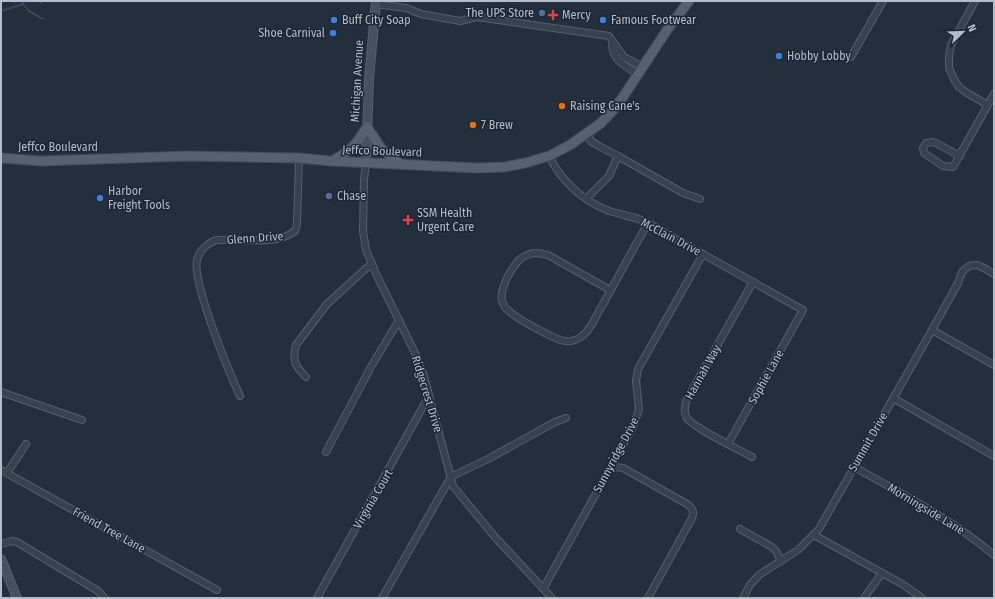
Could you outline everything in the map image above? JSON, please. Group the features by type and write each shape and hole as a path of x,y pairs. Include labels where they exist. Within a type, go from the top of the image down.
{"main road":[{"name":"Jeffco Boulevard","path":"1,158 41,161 188,156 299,158 366,163 399,163 495,168 525,163 549,156 570,145 601,123 616,107 667,30 689,1"},
{"path":"331,161 353,148 367,127 381,148 399,163"}],"street":[{"path":"851,57 883,1"},
{"path":"975,1 951,45 949,62 951,74 959,87 988,105"},
{"path":"376,2 406,8 421,14 460,21 477,17 608,36 624,57 640,70"},
{"name":"Michigan Avenue","path":"366,163 368,79 376,2"},
{"path":"960,156 934,142 926,143 923,148 924,153 944,166 953,167 960,156 994,94"},
{"path":"586,134 595,144 683,192 700,199"},
{"name":"McClain Drive","path":"549,156 565,180 586,199 609,211 648,223 803,310"},
{"path":"586,199 608,176 618,156"},
{"name":"Glenn Drive","path":"240,396 231,375 199,284 197,260 202,250 216,240 283,239 295,231 298,211 299,158"},
{"name":"Ridgecrest Drive","path":"366,163 364,180 363,230 366,250 371,264 417,357 424,376 429,400 453,486 494,536 552,598"},
{"path":"610,290 548,255 533,253 525,255 518,261 508,276 502,293 502,302 516,317 554,338 566,342 572,341 583,335 588,329 648,223"},
{"name":"Sunnyridge Drive","path":"542,588 633,427 638,413 639,403 636,381 638,369 703,254"},
{"path":"306,377 294,362 296,345 327,304 371,264"},
{"name":"Summit Drive","path":"743,598 750,585 759,576 798,550 814,535 932,330 958,283 962,272 969,266 981,266 994,274"},
{"name":"Hannah Way","path":"752,457 690,422 684,410 685,404 753,282"},
{"name":"Sophie Lane","path":"728,444 803,310"},
{"path":"326,452 372,365 399,320"},
{"path":"932,330 994,365"},
{"path":"1,392 82,420"},
{"path":"893,398 994,456"},
{"name":"Virginia Court","path":"317,598 357,524 392,466 425,403 429,400"},
{"path":"382,598 451,478 555,422 566,418"},
{"path":"7,473 26,444"},
{"path":"608,471 615,467 623,468 687,504 693,511 694,516 692,520 648,598"},
{"name":"Morningside Lane","path":"854,467 948,520 974,538 994,555"},
{"name":"Friend Tree Lane","path":"1,470 217,590"},
{"path":"740,530 772,547 776,551 781,561"},
{"path":"814,535 907,587 922,598"},
{"path":"1,544 12,541 17,542 98,591 105,598"},
{"path":"1,559 17,598"},
{"path":"864,598 882,573"}],"waterway":[{"path":"1,11 23,4 24,1"},
{"path":"23,4 29,11 43,19"}],"place":[{"name":"The UPS Store","path":"542,13"},
{"name":"Mercy","path":"553,15"},
{"name":"Buff City Soap","path":"334,20"},
{"name":"Famous Footwear","path":"603,20"},
{"name":"Shoe Carnival","path":"333,33"},
{"name":"Hobby Lobby","path":"779,56"},
{"name":"Raising Cane's","path":"562,106"},
{"name":"7 Brew","path":"473,125"},
{"name":"Chase","path":"329,196"},
{"name":"Harbor Freight Tools","path":"100,198"},
{"name":"SSM Health Urgent Care","path":"408,220"}]}
